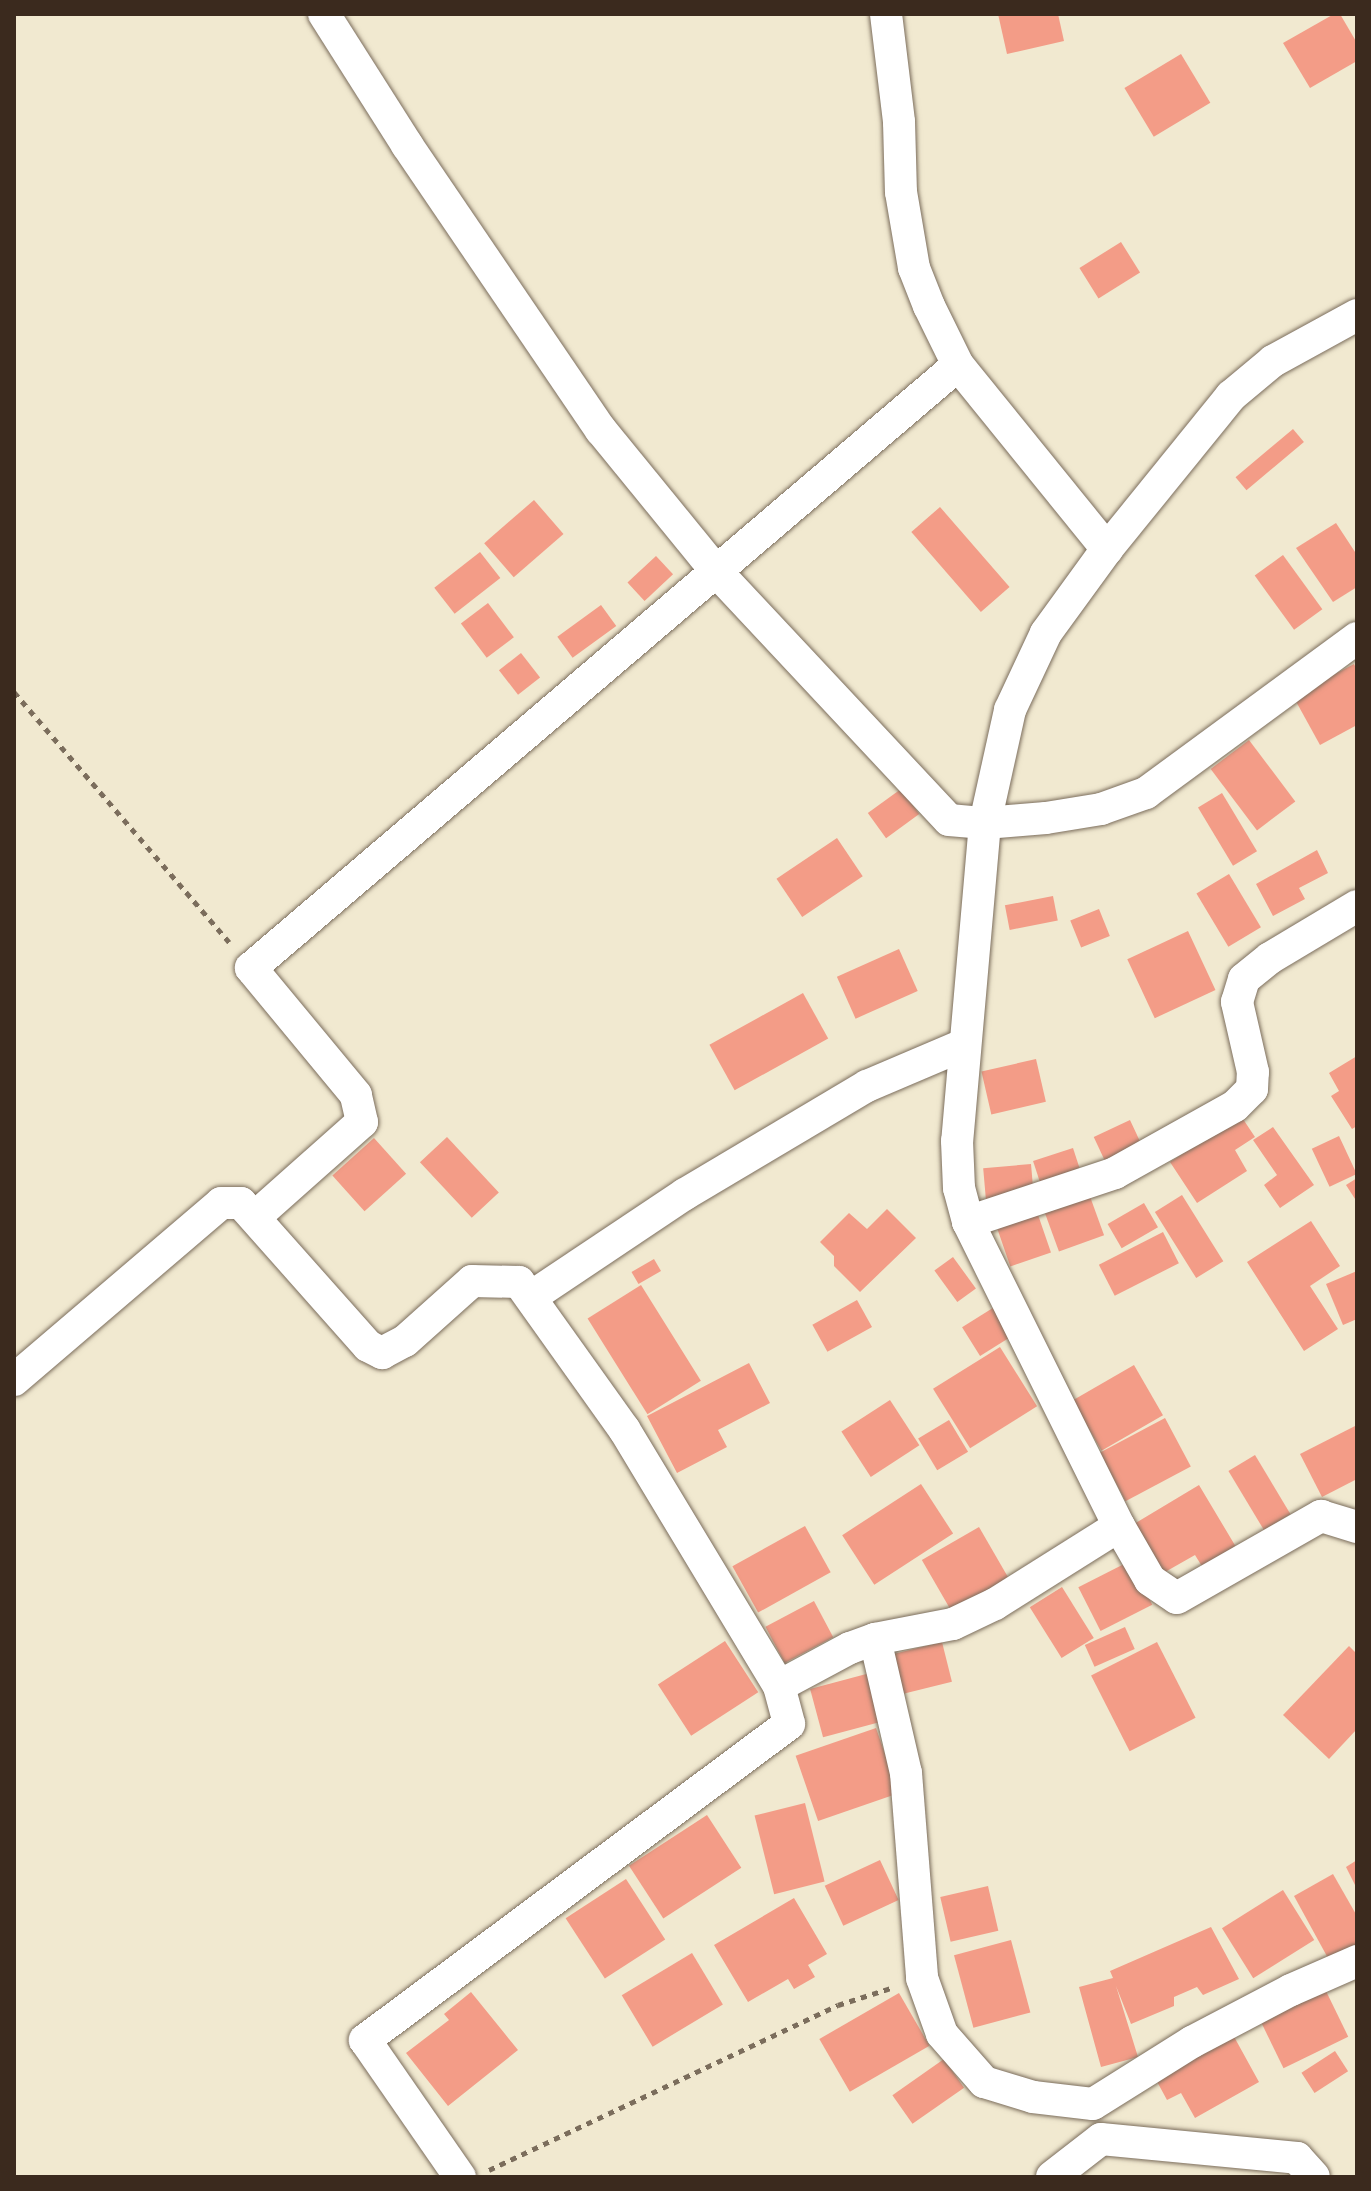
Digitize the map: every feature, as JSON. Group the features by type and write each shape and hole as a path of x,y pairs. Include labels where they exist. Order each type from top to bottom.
{"street":[{"path":"324,14 407,145 601,430 715,570 949,820 985,823 1101,809 1146,793 1357,638"},
{"path":"886,14 899,122 901,192 914,268 958,365 1107,549"},
{"path":"1357,315 1273,361 1231,396 1107,549 1046,633 1010,710 985,823 963,1045 957,1141 959,1188 968,1222 1119,1526 1150,1580 1177,1598 1321,1516 1357,1527"},
{"path":"255,1217 362,1122 356,1095 251,968 958,365"},
{"path":"968,1222 1115,1173 1235,1106 1252,1089 1253,1072 1237,1002 1244,979 1270,958 1357,906"},
{"path":"531,1297 685,1194 867,1086 963,1045"},
{"path":"14,1380 221,1203 241,1203 368,1346 382,1353 405,1341 472,1281 519,1282 624,1429 779,1686 789,1724 365,2040 474,2174"},
{"path":"779,1686 820,1661 875,1639 953,1624 995,1604 1119,1526"},
{"path":"875,1639 906,1773 922,1978 942,2034 984,2082 1033,2097 1093,2104 1192,2042 1291,1990 1357,1961"},
{"path":"1052,2177 1101,2139 1297,2158 1314,2177"}],"path":[{"path":"14,692 251,968"},
{"path":"474,2174 838,2005 922,1978"}],"building":[{"path":"998,14 1058,14 1064,41 1007,54"},
{"path":"1334,14 1340,14 1357,43 1357,61 1310,88 1283,43"},
{"path":"1181,54 1210,103 1154,137 1124,88"},
{"path":"1121,242 1140,273 1099,298 1079,268"},
{"path":"1293,429 1304,442 1246,490 1236,477"},
{"path":"534,500 564,534 514,577 484,543"},
{"path":"940,507 1010,587 981,612 911,532"},
{"path":"1336,523 1357,555 1357,587 1333,602 1296,548"},
{"path":"480,552 500,578 455,614 434,588"},
{"path":"1283,555 1322,609 1294,630 1255,576"},
{"path":"656,556 673,574 645,601 627,583"},
{"path":"488,603 514,637 487,658 461,623"},
{"path":"601,605 616,626 573,658 557,637"},
{"path":"521,653 540,677 518,695 499,670"},
{"path":"1354,664 1357,670 1357,725 1320,745 1293,696"},
{"path":"1249,740 1295,801 1257,830 1211,769"},
{"path":"901,789 919,814 886,838 868,813"},
{"path":"1222,793 1257,851 1233,866 1198,807"},
{"path":"837,838 863,876 802,917 776,879"},
{"path":"1317,850 1328,873 1299,888 1305,899 1273,916 1256,884"},
{"path":"1229,874 1261,927 1228,947 1196,894"},
{"path":"1053,896 1058,921 1010,930 1005,905"},
{"path":"1099,909 1110,936 1081,948 1070,921"},
{"path":"1188,931 1215,990 1155,1018 1127,959"},
{"path":"899,949 918,991 856,1019 837,977"},
{"path":"803,993 828,1038 735,1090 709,1045"},
{"path":"1357,1056 1357,1126 1352,1129 1331,1096 1339,1091 1329,1073"},
{"path":"1036,1059 1046,1102 991,1114 981,1072"},
{"path":"1241,1116 1255,1137 1235,1150 1247,1171 1197,1203 1170,1162"},
{"path":"1130,1120 1142,1146 1106,1163 1094,1137"},
{"path":"1273,1127 1314,1185 1280,1208 1264,1185 1277,1175 1253,1140"},
{"path":"1339,1136 1357,1174 1330,1187 1312,1149"},
{"path":"447,1137 499,1193 472,1218 420,1162"},
{"path":"374,1138 406,1174 365,1211 332,1175"},
{"path":"1073,1148 1082,1176 1042,1189 1033,1161"},
{"path":"1031,1164 1034,1196 986,1200 983,1168"},
{"path":"1357,1178 1357,1202 1346,1185"},
{"path":"1088,1191 1104,1235 1059,1252 1043,1207"},
{"path":"1182,1195 1223,1261 1196,1278 1155,1212"},
{"path":"1144,1203 1158,1227 1122,1248 1108,1224"},
{"path":"887,1209 916,1238 860,1292 834,1266 834,1256 820,1242 849,1213 867,1229"},
{"path":"1036,1209 1051,1252 1010,1266 995,1223"},
{"path":"1311,1221 1340,1266 1310,1286 1338,1329 1304,1351 1247,1262"},
{"path":"1163,1232 1179,1263 1115,1296 1099,1265"},
{"path":"953,1257 976,1289 957,1302 934,1271"},
{"path":"654,1259 661,1271 638,1284 631,1272"},
{"path":"1357,1271 1357,1319 1343,1325 1326,1284"},
{"path":"641,1285 701,1381 647,1414 588,1318"},
{"path":"857,1300 872,1327 827,1352 812,1325"},
{"path":"996,1306 1014,1335 980,1356 962,1327"},
{"path":"1000,1347 1037,1406 970,1448 933,1389"},
{"path":"749,1363 770,1403 718,1430 727,1447 677,1473 647,1416"},
{"path":"1134,1365 1163,1415 1102,1451 1073,1400"},
{"path":"890,1400 919,1445 871,1477 841,1432"},
{"path":"1165,1418 1191,1467 1125,1501 1100,1453"},
{"path":"949,1420 968,1452 937,1470 918,1439"},
{"path":"1357,1425 1357,1479 1322,1497 1300,1454"},
{"path":"1255,1455 1291,1514 1264,1530 1228,1471"},
{"path":"921,1484 953,1533 874,1585 842,1535"},
{"path":"1199,1485 1236,1547 1203,1568 1195,1555 1158,1576 1129,1527"},
{"path":"805,1526 831,1572 758,1613 732,1566"},
{"path":"979,1527 1009,1580 952,1613 922,1560"},
{"path":"1130,1561 1152,1605 1101,1631 1078,1587"},
{"path":"1062,1587 1094,1638 1062,1658 1030,1607"},
{"path":"814,1601 833,1637 785,1663 765,1627"},
{"path":"1125,1627 1135,1649 1095,1667 1085,1645"},
{"path":"725,1641 758,1692 691,1736 658,1685"},
{"path":"942,1642 952,1682 902,1694 893,1654"},
{"path":"1157,1642 1196,1718 1130,1751 1091,1676"},
{"path":"1349,1646 1357,1654 1357,1729 1329,1759 1283,1715"},
{"path":"870,1673 883,1721 823,1737 810,1689"},
{"path":"876,1728 898,1793 818,1821 796,1756"},
{"path":"805,1803 825,1882 774,1894 755,1816"},
{"path":"707,1815 741,1868 663,1918 629,1866"},
{"path":"880,1860 899,1900 843,1926 825,1886"},
{"path":"1357,1860 1357,1889 1346,1867"},
{"path":"1333,1874 1357,1916 1357,1944 1329,1960 1294,1896"},
{"path":"626,1879 665,1939 605,1979 566,1918"},
{"path":"988,1886 998,1931 951,1942 940,1897"},
{"path":"1283,1890 1314,1940 1253,1978 1222,1928"},
{"path":"794,1898 827,1954 808,1965 815,1977 794,1989 788,1979 748,2002 714,1945"},
{"path":"1211,1927 1239,1979 1203,1995 1197,1987 1174,1997 1174,2006 1131,2024 1116,1986 1138,2057 1101,2067 1079,1987 1113,1978 1110,1971"},
{"path":"1011,1940 1030,2012 973,2028 954,1955"},
{"path":"692,1953 723,2004 653,2047 622,1995"},
{"path":"1325,1989 1348,2037 1284,2068 1260,2021"},
{"path":"471,1992 518,2050 448,2106 406,2053 449,2020 444,2014"},
{"path":"899,1993 930,2046 850,2092 819,2039"},
{"path":"1232,2033 1259,2082 1195,2118 1181,2093 1167,2100 1154,2076"},
{"path":"1335,2051 1348,2071 1315,2093 1301,2073"},
{"path":"944,2059 964,2088 912,2124 892,2095"}]}
